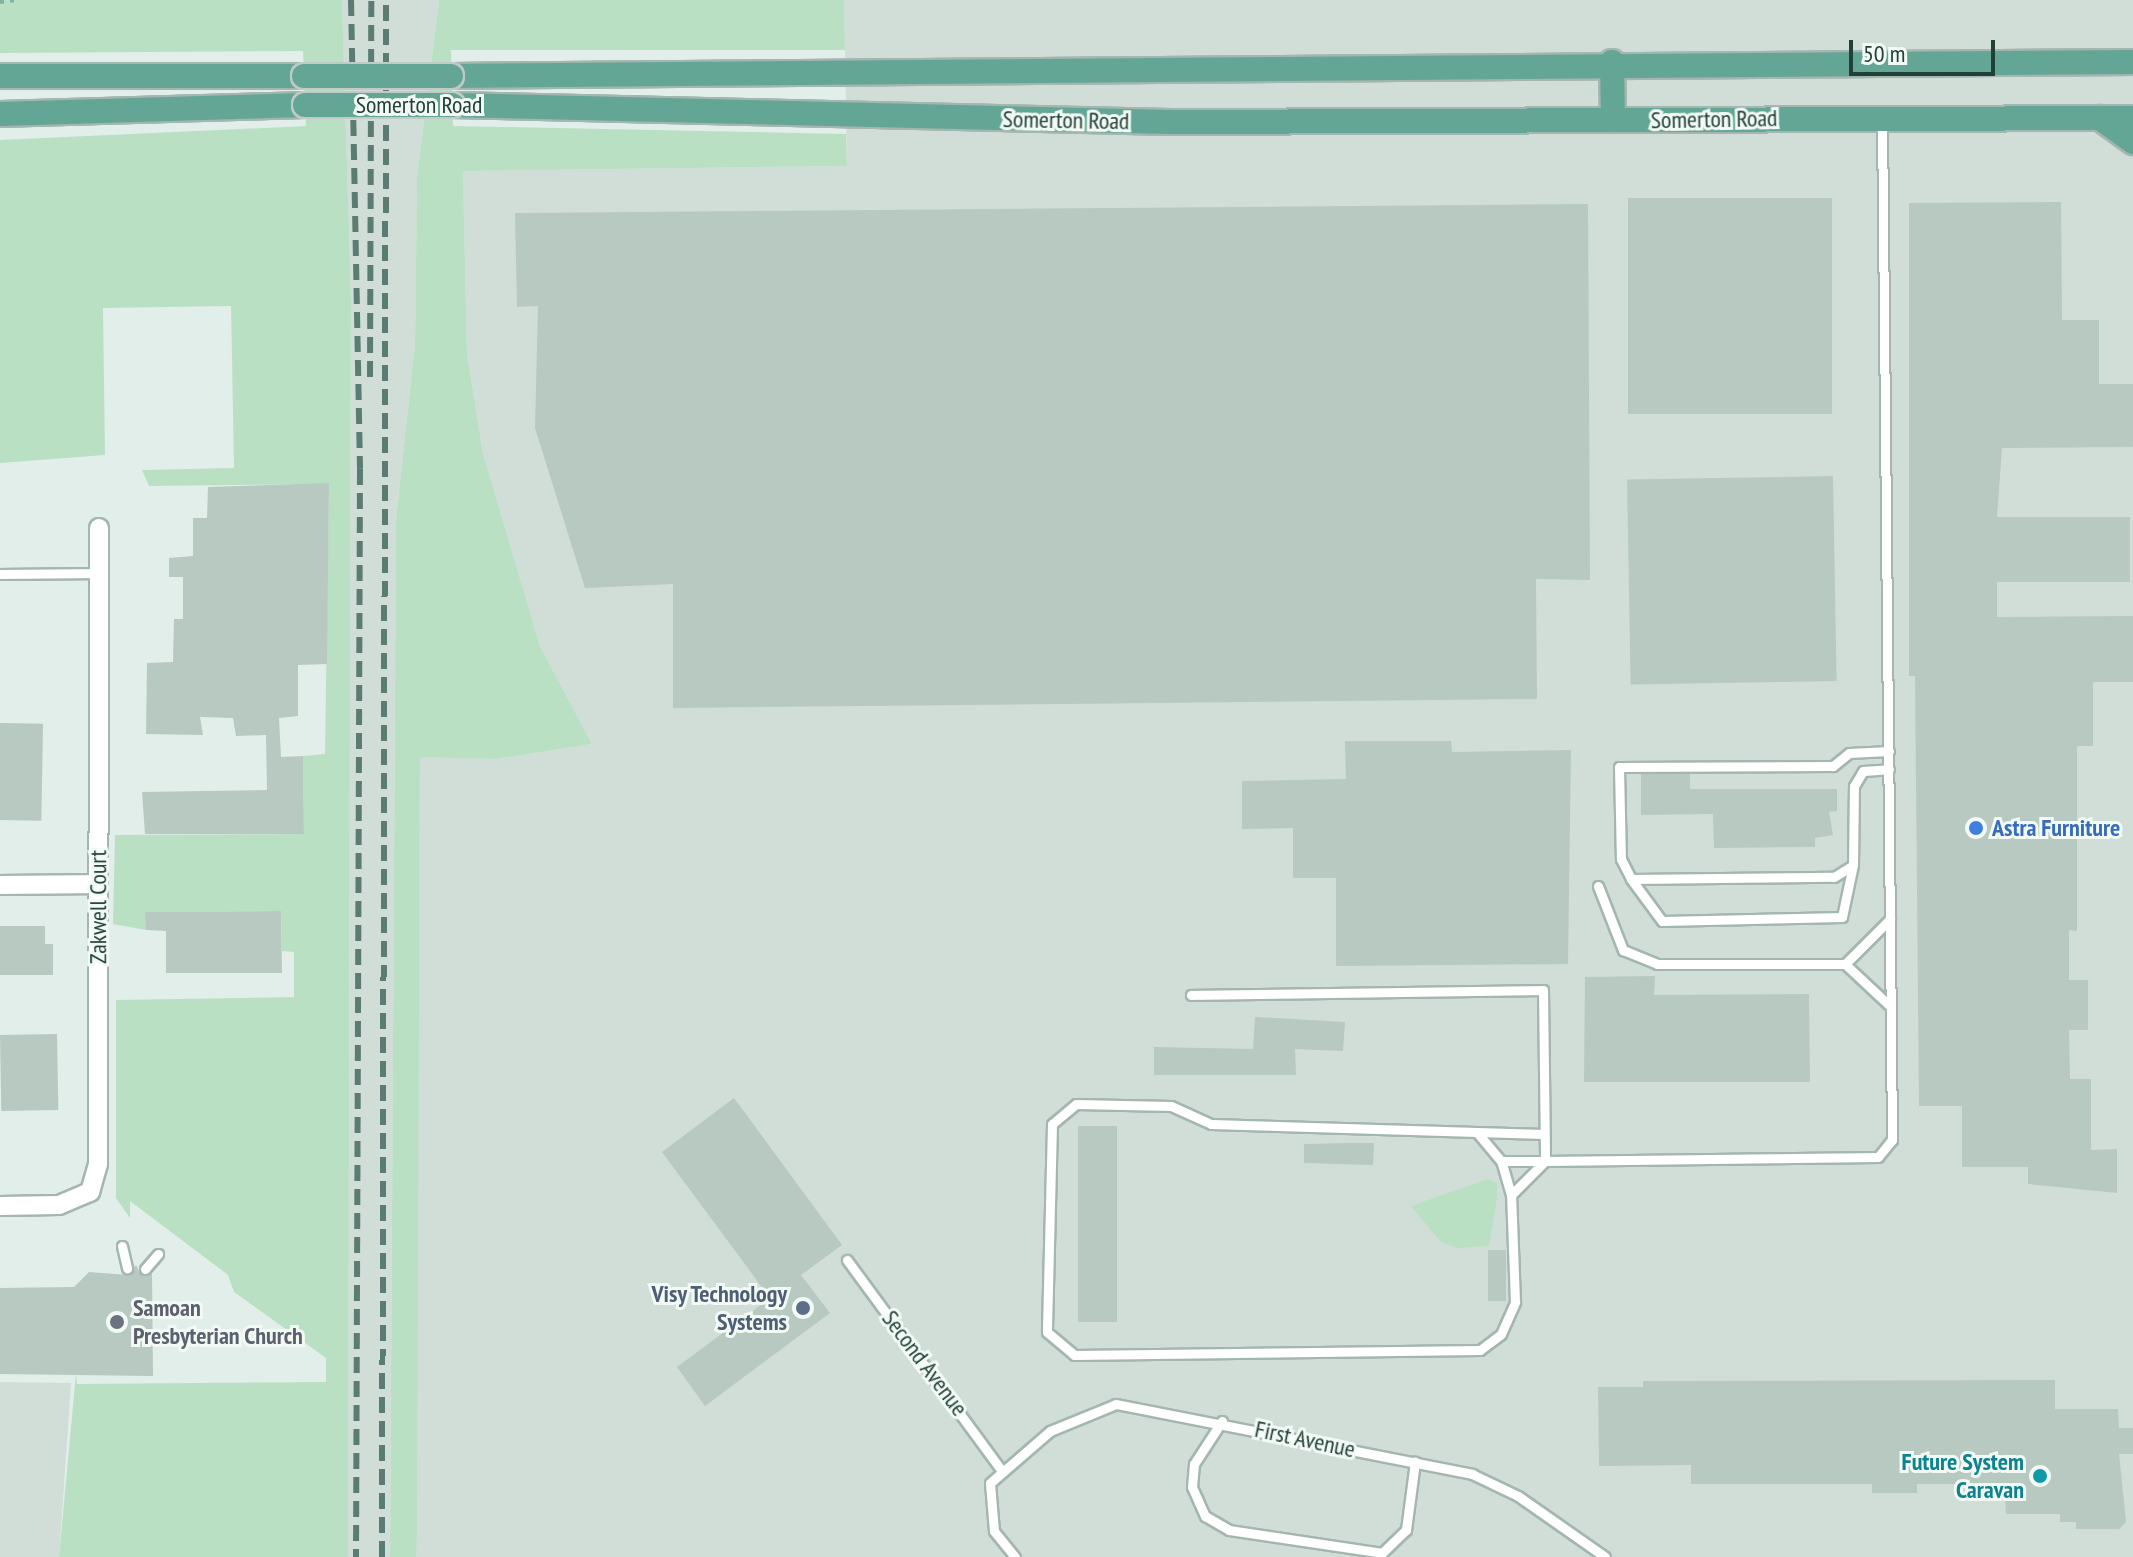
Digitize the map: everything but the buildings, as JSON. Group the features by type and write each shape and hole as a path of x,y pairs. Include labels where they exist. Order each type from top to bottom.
{"main road":[{"name":"Somerton Road","path":"0,76 451,76 1612,62 2133,62"},
{"path":"1612,62 1613,120"},
{"name":"Somerton Road","path":"0,114 305,105 452,105 1170,122 2133,118"},
{"path":"2100,118 2133,142"}],"street":[{"name":"Zakwell Court","path":"0,1206 59,1205 90,1192 98,1164 99,528"},
{"path":"0,885 98,884"}],"lane":[{"path":"1501,1161 1878,1157 1892,1140 1882,117"},
{"path":"0,574 99,573"},
{"path":"1889,751 1849,753 1833,766 1619,767 1621,859 1631,879 1662,921 1842,917 1853,865 1854,786 1863,771 1889,769"},
{"path":"1631,879 1834,877 1853,865"},
{"path":"1598,886 1623,950 1657,964 1845,964 1891,1007"},
{"path":"1845,964 1890,919"},
{"path":"1191,995 1543,990 1545,1161 1511,1195"},
{"path":"1477,1132 1501,1161 1511,1195 1515,1302 1501,1334 1480,1350 1074,1355 1047,1332 1052,1124 1076,1104 1171,1106 1211,1124 1544,1134"},
{"path":"122,1246 127,1268"},
{"path":"145,1269 158,1254"},
{"name":"Second Avenue","path":"847,1260 1000,1468"},
{"name":"First Avenue","path":"1000,1468 1050,1431 1097,1407 1140,1404 1415,1462 1495,1484 1605,1557"},
{"path":"1222,1421 1194,1464 1192,1487 1205,1516 1229,1530 1382,1553 1406,1530 1415,1462"},
{"path":"1000,1468 990,1483 988,1513 1015,1557"}],"path":[{"path":"0,2 16,0"}],"shaded area":[{"path":"342,0 439,0 417,176 415,343 396,520 390,1557 348,1557 351,296"},
{"path":"844,0 2133,0 2133,1557 416,1557 420,756 497,759 592,744 540,646 483,453 467,353 463,171 847,166"},
{"path":"0,1382 71,1383 59,1557 0,1557"}],"green space":[{"path":"0,0 342,0 351,296 348,1557 59,1557 76,1373 77,1384 326,1382 326,1358 234,1292 228,1275 130,1201 130,1218 116,1198 116,1000 294,997 294,952 282,951 281,911 146,912 146,930 113,924 115,835 304,834 303,756 325,754 329,484 149,486 142,470 234,468 231,306 103,308 105,455 0,463 0,140 306,126 303,51 0,53"},
{"path":"439,0 844,0 845,50 451,50 453,126 846,134 847,166 463,171 467,353 483,453 540,646 592,744 497,759 420,757 417,1532 416,1557 390,1557 396,520 415,343 417,176"},
{"path":"1488,1179 1497,1183 1489,1246 1456,1248 1440,1241 1411,1206"}],"railway":[{"path":"351,0 360,469 356,1557"},
{"path":"370,377 371,0"},
{"path":"382,1557 386,0"}],"place":[{"name":"Astra Furniture","path":"1976,828"},
{"name":"Visy Technology Systems","path":"803,1308"},
{"name":"Samoan Presbyterian Church","path":"117,1322"},
{"name":"Future System Caravan","path":"2040,1476"}]}
